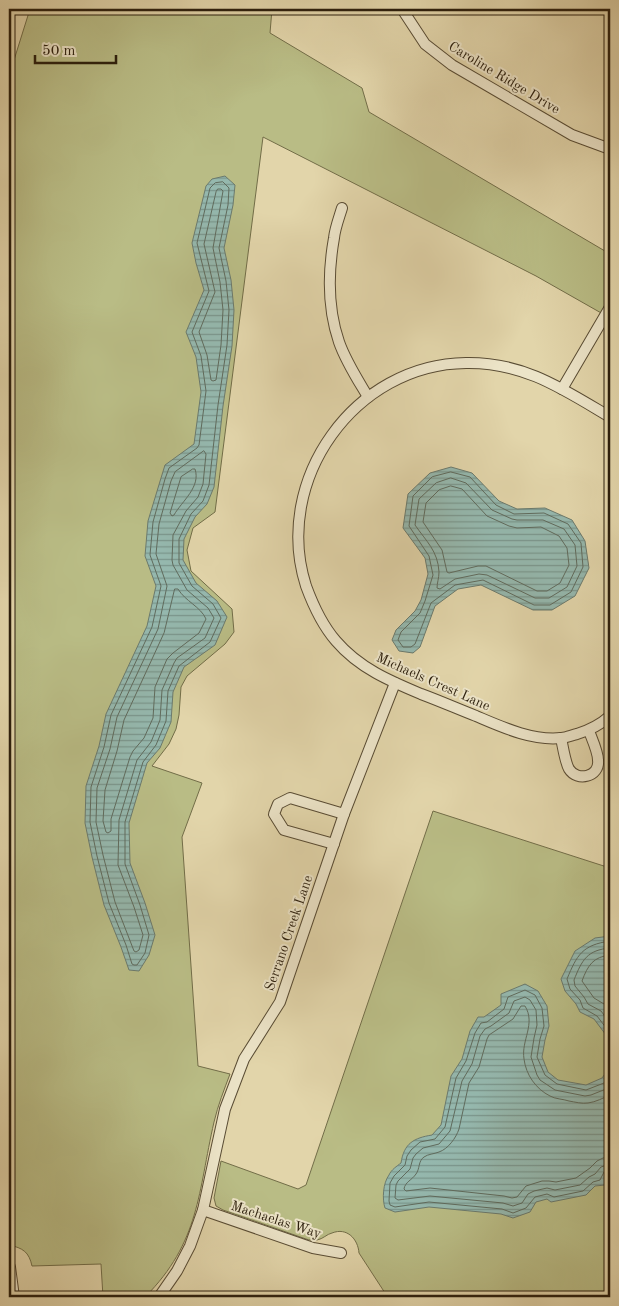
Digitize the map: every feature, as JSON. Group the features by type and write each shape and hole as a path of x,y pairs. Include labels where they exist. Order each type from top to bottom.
{"street":[{"name":"Caroline Ridge Drive","path":"402,9 425,44 452,65 572,135 610,149"},
{"path":"342,208 334,238 331,260 330,289 333,317 340,343 368,397"},
{"path":"562,389 610,307"},
{"name":"Michaels Crest Lane","path":"589,731 561,738 535,737 510,730 372,672 335,641 321,620 311,600 304,577 299,552 298,530 301,507 314,465 337,427 350,412 368,397 390,383 414,372 466,363 496,364 542,378 610,417"},
{"name":"Serrano Creek Lane","path":"159,1297 177,1271 190,1246 203,1210 225,1109 244,1059 280,1002 344,814 395,683"},
{"path":"561,738 568,768 574,774 582,777 591,775 597,768 598,761 589,731 610,716"},
{"path":"334,844 284,830 274,814 278,804 290,798 344,814"},
{"name":"Machaelas Way","path":"203,1210 313,1248 341,1253"},
{"path":"10,1267 14,1297"}],"green space":[{"path":"30,9 272,9 270,33 362,88 369,112 610,254 610,318 536,276 263,137 215,512 193,528 187,550 191,571 232,609 234,632 225,644 187,676 181,687 176,729 169,744 152,766 202,783 182,837 198,1066 230,1074 216,1116 200,1194 187,1236 163,1277 145,1297 103,1297 101,1264 32,1266 25,1251 9,1245 9,76"},
{"path":"433,811 610,868 610,1297 384,1297 385,1293 359,1253 354,1239 347,1233 337,1232 319,1239 310,1240 216,1206 214,1198 221,1161 298,1189 306,1185"}],"water":[{"path":"225,176 235,185 224,248 231,280 234,310 232,346 214,487 207,504 195,517 184,539 183,560 196,583 217,601 227,617 215,645 184,667 173,692 171,722 160,748 147,763 129,823 130,863 155,935 149,955 139,971 129,970 104,905 92,857 85,823 86,786 99,746 106,714 147,626 156,586 145,556 148,521 165,465 194,444 201,392 196,357 186,332 204,290 192,243 206,186 212,179"},
{"path":"451,467 472,473 499,501 517,509 545,508 572,520 585,541 589,568 575,596 552,610 533,610 481,585 458,589 435,606 420,647 413,653 399,651 392,640 396,630 415,611 421,600 428,574 425,558 403,528 408,494 430,473"},
{"path":"610,936 610,1056 609,1039 594,1019 580,1012 565,991 561,979 575,951 595,938"},
{"path":"525,984 538,991 547,1006 549,1026 542,1057 548,1072 558,1080 586,1085 602,1078 610,1067 610,1175 607,1176 605,1185 595,1186 586,1195 551,1202 547,1199 536,1202 530,1212 513,1218 501,1214 429,1207 395,1212 385,1208 383,1196 385,1182 391,1171 401,1163 407,1146 415,1140 432,1135 441,1125 451,1076 462,1059 470,1031 478,1017 484,1017 501,1005 501,994"}]}
